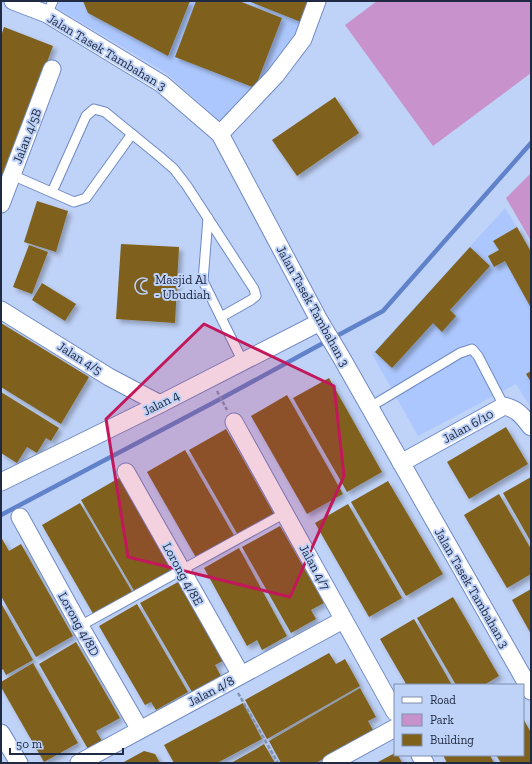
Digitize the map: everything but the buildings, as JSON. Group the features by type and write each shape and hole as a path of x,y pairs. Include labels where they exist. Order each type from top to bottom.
{"street":[{"name":"Jalan Tasek Tambahan 3","path":"13,1 50,8 162,84 220,134 324,328 531,691"},
{"path":"220,134 275,76 303,39 317,1"},
{"name":"Jalan 4/5B","path":"1,204 52,69"},
{"name":"Jalan 4/5","path":"1,310 109,376 160,404"},
{"name":"Jalan 4","path":"4,476 160,404 243,362 324,328"},
{"name":"Jalan 6/10","path":"401,463 504,406 513,408 524,418 531,428"},
{"name":"Jalan 4/7","path":"234,422 394,710"},
{"name":"Lorong 4/8E","path":"126,472 181,570 236,678"},
{"name":"Lorong 4/8D","path":"20,517 80,626 140,730"},
{"name":"Jalan 4/8","path":"79,763 98,758 140,730 343,620"},
{"path":"331,763 394,729"},
{"path":"1,733 19,763"}],"lane":[{"path":"52,192 86,116 94,109 105,112 174,169 254,289 256,296 221,317"},
{"path":"12,175 74,202 86,198 132,134"},
{"path":"208,218 203,281 243,362"},
{"path":"370,407 460,353 472,349 478,356 504,406"},
{"path":"80,626 285,513"}],"path":[{"path":"210,379 234,422"},
{"path":"236,678 278,763"}],"highlighted area":[{"path":"204,324 334,386 344,476 290,597 128,557 106,419"}],"shaded area":[{"path":"59,1 312,1 298,37 270,75 222,123 165,72 57,8"},
{"path":"505,208 531,250 531,408 516,384 418,436 372,354"}],"green space":[{"path":"377,1 531,1 531,73 433,146 345,25"},
{"path":"531,173 531,241 506,198"}],"waterway":[{"path":"333,338 383,311 531,143"},
{"path":"1,515 327,341"}],"place":[{"name":"Masjid Al - Ubudiah","path":"143,286"}]}
